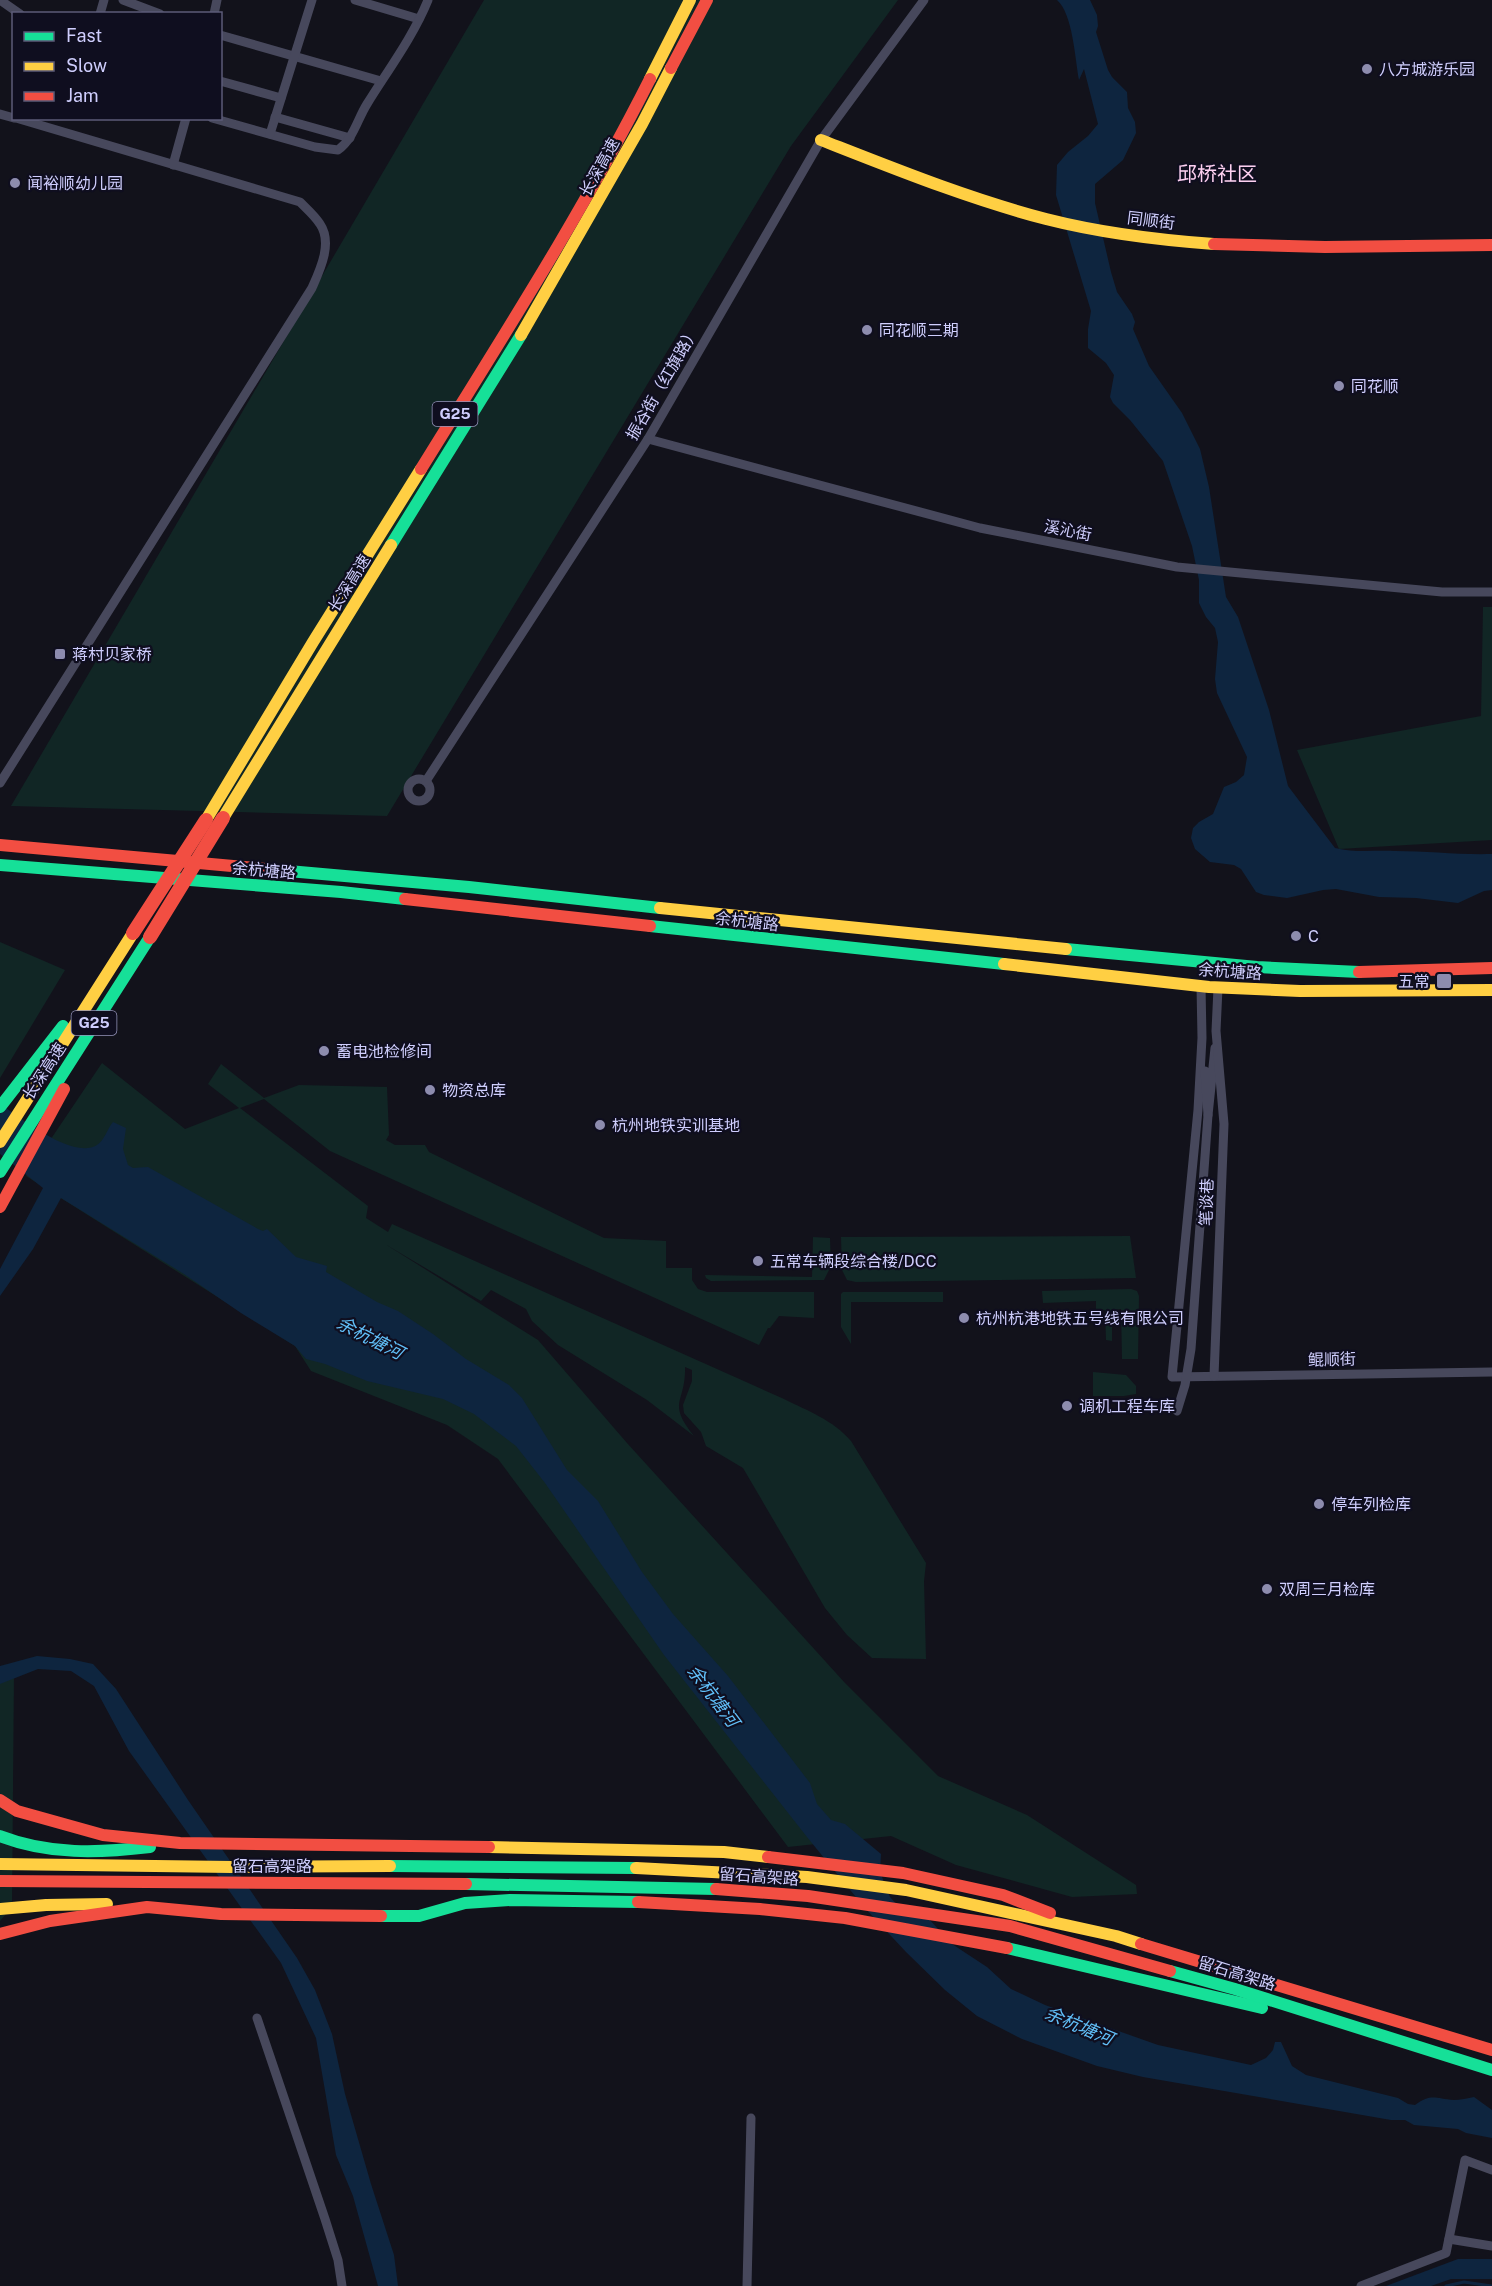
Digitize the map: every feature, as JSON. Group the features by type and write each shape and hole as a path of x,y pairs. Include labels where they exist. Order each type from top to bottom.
{"main road":[{"name":"长深高速","path":"0,1142 206,820 319,632 531,292 631,117 690,0"},
{"name":"长深高速","path":"0,1172 150,938 543,299 642,124 708,0"},
{"name":"同顺街","path":"821,140 935,185 1049,220 1109,231 1167,239 1268,247 1492,245"},
{"name":"余杭塘路","path":"0,845 469,886 762,920 1246,966 1352,972 1492,969"},
{"name":"余杭塘路","path":"0,865 341,892 1218,988 1300,991 1492,990"},
{"path":"2,1105 122,952"},
{"path":"0,1207 133,963"},
{"path":"0,1800 17,1811 103,1835 180,1843 724,1852 903,1873 1003,1895 1116,1936"},
{"path":"0,1836 12,1842 68,1851 114,1851 180,1843"},
{"name":"留石高架路","path":"0,1864 232,1867 610,1867 807,1877 916,1892 1116,1936 1492,2050"},
{"name":"留石高架路","path":"0,1881 610,1886 725,1889 808,1896 1010,1926 1235,1989 1346,2026 1492,2070"},
{"path":"6,1908 111,1904 221,1914 419,1917 465,1903 510,1900 639,1902 760,1909 845,1918 1031,1953 1346,2026"},
{"path":"0,1934 18,1928 147,1907"}],"street":[{"path":"0,0 17,12"},
{"path":"123,0 155,12"},
{"path":"270,134 312,0"},
{"path":"355,0 419,19"},
{"path":"219,120 338,150 350,138 428,0"},
{"name":"振谷街（红旗路）","path":"426,781 648,439 821,140 924,0"},
{"path":"222,36 381,81"},
{"path":"222,82 281,98"},
{"path":"275,117 350,138"},
{"path":"0,783 312,288 321,268 325,247 321,225 300,202 22,120"},
{"path":"173,165 185,120"},
{"name":"溪沁街","path":"648,439 980,528 1193,569 1442,592 1492,592"},
{"name":"笔谈巷","path":"1201,986 1202,1038 1208,1115"},
{"name":"笔谈巷","path":"1177,1411 1185,1385 1191,1349 1218,988"},
{"name":"笔谈巷","path":"1214,1376 1224,1124 1216,1030"},
{"name":"笔谈巷","path":"1172,1377 1198,1110 1202,1038"},
{"name":"鲲顺街","path":"1172,1377 1492,1372"},
{"path":"257,2019 338,2260 342,2286"},
{"path":"747,2286 751,2118"},
{"path":"1360,2286 1446,2253 1465,2160 1492,2170"},
{"path":"1449,2239 1492,2246"}],"green space":[{"path":"484,0 898,0 791,146 387,816 11,806"},
{"path":"1483,607 1492,607 1492,840 1339,849 1297,750 1481,716"},
{"path":"0,942 65,970 0,1078"},
{"path":"102,1063 185,1129 239,1108 208,1084 221,1064 264,1098 299,1085 387,1087 389,1135 386,1140 395,1145 425,1145 429,1152 604,1238 666,1241 666,1268 692,1268 692,1280 698,1289 707,1292 814,1292 814,1318 779,1316 768,1328 759,1345 330,1151 264,1099 240,1108 368,1206 366,1218 388,1232 392,1224 784,1399 820,1417 844,1434 851,1441 926,1563 924,1581 926,1659 872,1658 847,1635 825,1608 743,1468 706,1446 701,1432 684,1413 683,1405 692,1381 692,1370 685,1367 679,1409 694,1436 647,1400 558,1345 532,1321 526,1309 491,1290 481,1301 385,1244 538,1340 627,1443 845,1683 938,1776 1027,1815 1136,1885 1137,1894 1072,1897 956,1865 891,1836 788,1847 498,1459 447,1425 311,1371 295,1346 26,1176"},
{"path":"1130,1236 1136,1278 856,1282 847,1280 842,1270 841,1237"},
{"path":"813,1237 830,1238 831,1266 824,1280 711,1281 706,1278 705,1275 812,1277"},
{"path":"1131,1289 1137,1291 1139,1296 1138,1359 1122,1359 1121,1309 1112,1310 1112,1341 1106,1340 1105,1310 1096,1309 1096,1301 1043,1303 1042,1291"},
{"path":"843,1292 943,1292 943,1302 851,1302 851,1344 841,1327 841,1294"},
{"path":"1093,1372 1126,1375 1136,1386 1136,1394 1093,1396"},
{"path":"0,1666 14,1671 12,1907 0,1921"}],"water":[{"path":"1057,0 1090,0 1097,15 1096,32 1108,70 1127,92 1128,108 1135,122 1136,133 1123,160 1095,184 1095,203 1111,272 1117,292 1132,314 1135,322 1133,329 1149,366 1182,413 1200,449 1209,487 1226,597 1238,617 1269,710 1288,786 1335,848 1357,851 1492,854 1492,890 1484,891 1458,903 1416,898 1379,897 1336,889 1287,898 1264,895 1256,892 1241,869 1234,865 1210,862 1195,849 1191,838 1193,828 1213,814 1224,787 1236,782 1244,775 1247,757 1217,693 1215,679 1218,642 1215,628 1199,603 1199,580 1192,546 1163,461 1113,403 1110,397 1114,375 1106,363 1088,348 1091,311 1056,195 1057,165 1098,124 1084,69 1079,80 1073,37 1067,15"},
{"name":"余杭塘河","path":"0,1104 33,1127 74,1147 86,1148 97,1145 113,1122 126,1128 123,1149 128,1165 133,1168 148,1167 258,1229 263,1231 267,1229 296,1257 327,1266 326,1272 377,1302 398,1311 466,1359 509,1385 522,1398 567,1470 598,1501 642,1572 673,1614 728,1676 810,1783 817,1804 831,1820 845,1824 881,1854 880,1872 890,1897 905,1914 928,1918 952,1944 987,1967 1011,1989 1045,2005 1158,2045 1251,2065 1266,2058 1273,2050 1275,2042 1281,2042 1292,2066 1306,2075 1398,2098 1408,2104 1415,2105 1430,2098 1454,2100 1474,2097 1492,2110 1492,2138 1466,2133 1458,2129 1414,2125 1405,2120 1391,2120 1143,2077 1097,2066 1022,2039 977,2016 945,1990 864,1907 664,1655 545,1483 516,1446 474,1414 443,1399 367,1381 306,1359 295,1346 61,1198 33,1249 0,1296 0,1269 43,1188 0,1154"},
{"path":"37,1656 93,1664 116,1689 188,1800 297,1958 315,1990 332,2034 345,2094 394,2255 398,2286 378,2286 353,2196 336,2155 316,2038 281,1963 129,1751 94,1686 71,1671 38,1669 0,1684 0,1666"},
{"path":"1458,2259 1492,2259 1492,2279 1451,2279 1431,2286 1386,2286"}],"waterway":[{"path":"1446,2286 1464,2282 1492,2286"}],"traffic: fast":[{"path":"391,545 521,335"},
{"path":"0,865 405,899"},
{"path":"277,870 469,887 660,908"},
{"path":"650,926 1004,964"},
{"path":"0,1172 150,937"},
{"path":"1066,949 1257,967 1359,972"},
{"path":"0,1107 63,1026"},
{"path":"0,1836 37,1847 74,1851 150,1847"},
{"path":"390,1866 636,1868"},
{"path":"466,1884 716,1889"},
{"path":"381,1916 419,1916 465,1903 510,1900 638,1902"},
{"path":"1007,1948 1262,2008"},
{"path":"1170,1971 1235,1989 1492,2070"}],"traffic: slow":[{"path":"650,79 690,0"},
{"path":"521,335 642,124 671,68"},
{"path":"821,140 960,193 1046,219 1130,235 1214,244"},
{"path":"206,820 421,469"},
{"path":"223,818 391,545"},
{"path":"660,908 1066,949"},
{"path":"0,1142 133,933"},
{"path":"1004,964 1209,987 1300,991 1492,990"},
{"path":"489,1847 724,1852 768,1857"},
{"path":"0,1864 232,1867 390,1866"},
{"path":"636,1868 807,1877 906,1890 1116,1936 1141,1944"},
{"path":"0,1909 46,1905 107,1904"}],"traffic: jam":[{"path":"671,68 707,0"},
{"path":"421,469 597,179 650,79"},
{"path":"1214,244 1325,247 1492,245"},
{"path":"150,937 223,818"},
{"path":"133,933 206,820"},
{"path":"0,845 277,870"},
{"path":"405,899 650,926"},
{"path":"1359,972 1492,968"},
{"path":"0,1207 64,1089"},
{"path":"0,1800 17,1811 103,1835 180,1843 489,1847"},
{"path":"768,1857 903,1873 1003,1895 1050,1913"},
{"path":"0,1881 466,1884"},
{"path":"716,1889 808,1896 1010,1926 1170,1971"},
{"path":"638,1902 760,1909 845,1918 1007,1948"},
{"path":"0,1934 50,1921 147,1907 221,1914 381,1916"},
{"path":"1141,1944 1492,2050"}],"place":[{"name":"八方城游乐园","path":"1367,69"},
{"name":"闻裕顺幼儿园","path":"15,183"},
{"name":"同花顺三期","path":"867,330"},
{"name":"同花顺","path":"1339,386"},
{"name":"蒋村贝家桥","path":"60,654"},
{"name":"C","path":"1296,936"},
{"name":"五常","path":"1444,981"},
{"name":"蓄电池检修间","path":"324,1051"},
{"name":"物资总库","path":"430,1090"},
{"name":"杭州地铁实训基地","path":"600,1125"},
{"name":"五常车辆段综合楼/DCC","path":"758,1261"},
{"name":"杭州杭港地铁五号线有限公司","path":"964,1318"},
{"name":"调机工程车库","path":"1067,1406"},
{"name":"停车列检库","path":"1319,1504"},
{"name":"双周三月检库","path":"1267,1589"}],"district":[{"name":"邱桥社区","path":"1217,174"}]}
